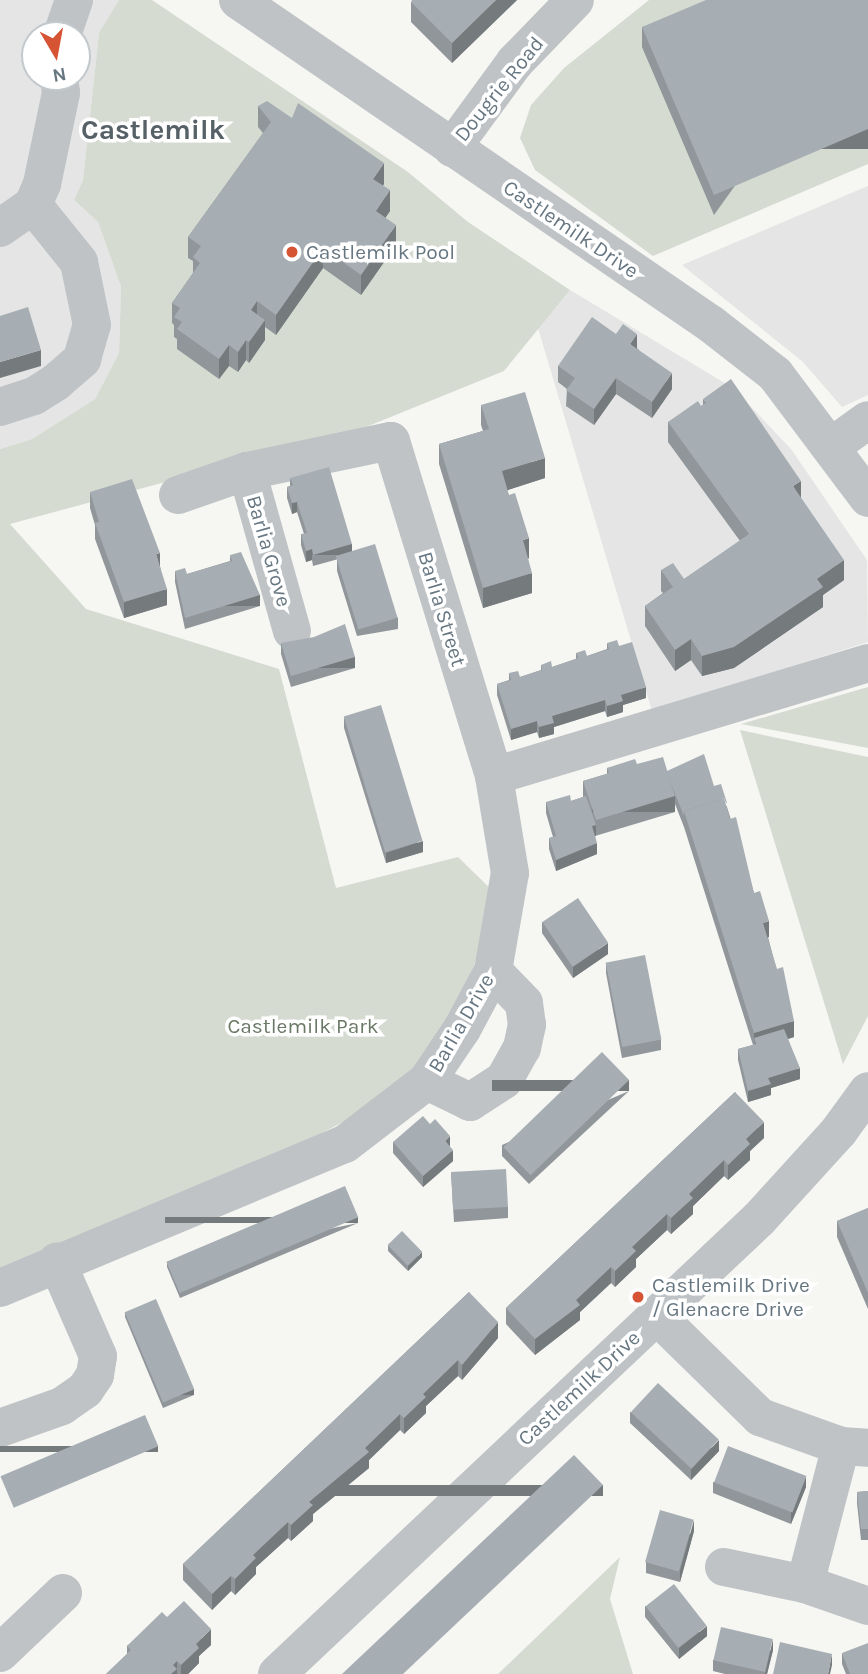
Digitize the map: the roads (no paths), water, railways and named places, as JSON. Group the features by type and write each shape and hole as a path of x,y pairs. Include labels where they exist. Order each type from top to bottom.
{"street":[{"path":"67,21 74,0"},
{"name":"Castlemilk Drive","path":"238,0 711,324 775,374 832,446 868,498"},
{"name":"Dougrie Road","path":"452,148 515,62 575,0"},
{"path":"0,228 33,205 50,149 57,91"},
{"path":"0,407 34,396 56,382 82,359 92,325 79,262 33,205"},
{"path":"832,446 868,421"},
{"name":"Barlia Grove","path":"178,495 247,471 391,441"},
{"name":"Barlia Street","path":"391,441 494,776"},
{"name":"Barlia Grove","path":"247,471 292,631"},
{"path":"494,776 868,663"},
{"name":"Barlia Drive","path":"0,1288 345,1144 427,1081 462,1029 493,971 510,873 494,776"},
{"path":"427,1081 470,1102 504,1080 522,1048 527,1025 524,1003 493,971"},
{"name":"Castlemilk Drive","path":"277,1674 771,1207 868,1091"},
{"path":"0,1428 62,1406 85,1390 95,1375 99,1356 57,1262"},
{"path":"656,1315 761,1417 855,1447 804,1584"},
{"path":"724,1567 804,1584 868,1606"},
{"path":"2,1647 63,1592"}],"place":[{"name":"Castlemilk Pool","path":"292,252"},
{"name":"Castlemilk Drive / Glenacre Drive","path":"638,1297"}],"district":[{"name":"Castlemilk","path":"153,130"}],"park label":[{"name":"Castlemilk Park","path":"303,1026"}]}
